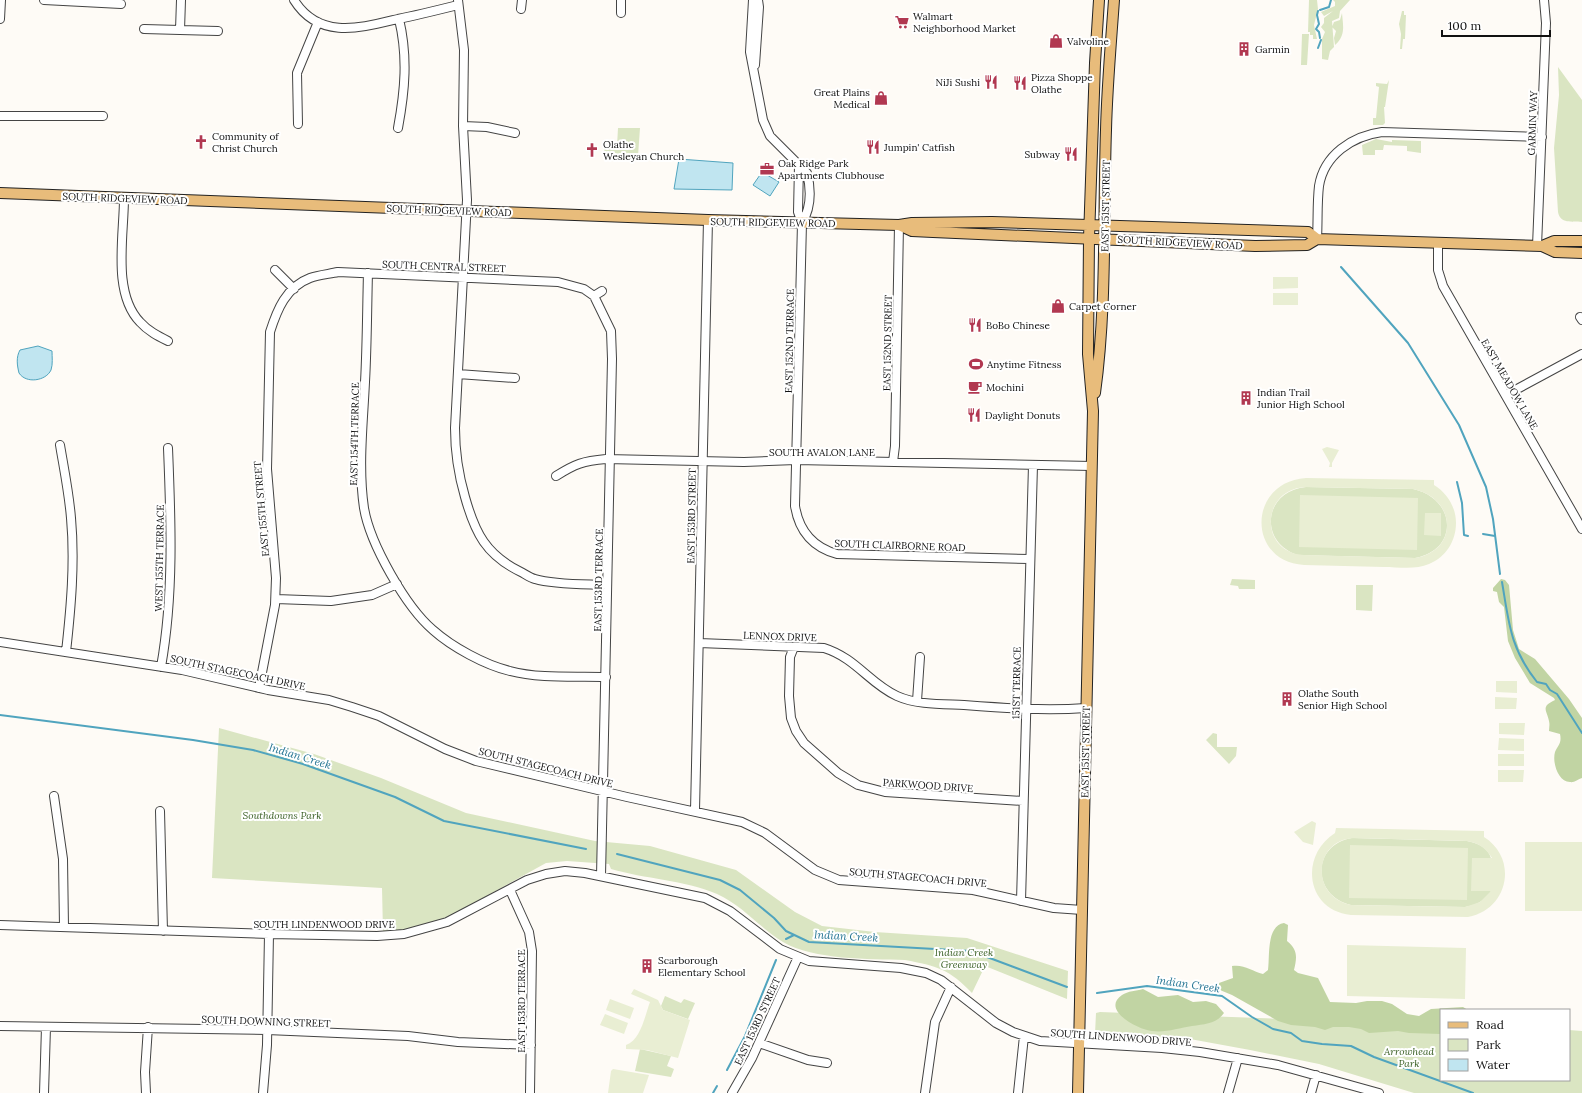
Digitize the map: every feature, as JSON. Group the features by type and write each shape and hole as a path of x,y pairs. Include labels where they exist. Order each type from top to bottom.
{"main road":[{"path":"1101,0 1107,14 1103,86 1104,95 1108,103"},
{"name":"EAST 151ST STREET","path":"1078,1093 1093,411 1088,354 1089,226 1095,63 1101,0"},
{"name":"EAST 151ST STREET","path":"1093,411 1101,354 1108,103 1114,0"},
{"name":"SOUTH RIDGEVIEW ROAD","path":"0,193 802,223 898,225 912,223 992,222 1308,232 1317,238 1540,246 1555,252 1582,253"},
{"name":"SOUTH RIDGEVIEW ROAD","path":"898,225 912,231 1254,246 1307,246 1317,238"},
{"name":"SOUTH RIDGEVIEW ROAD","path":"1540,246 1554,241 1582,241"}],"street":[{"path":"0,19 1,0"},
{"path":"44,0 121,4"},
{"path":"180,30 181,0"},
{"path":"294,0 303,10 318,22 335,28 346,29 399,19 458,3 464,50 463,126 467,210 455,453 459,476 470,516 478,534 488,549 502,561 534,579 572,584 607,585"},
{"path":"521,9 522,0"},
{"path":"621,0 621,13"},
{"path":"753,0 750,52 754,74"},
{"path":"754,74 757,52 758,0"},
{"name":"GARMIN WAY","path":"1540,246 1546,23 1544,0"},
{"path":"398,128 404,92 406,67 405,48 399,19"},
{"path":"298,124 297,73 318,22"},
{"path":"144,29 218,31"},
{"name":"EAST 152ND TERRACE","path":"754,74 758,102 765,128 770,136 807,173 809,180 808,212 802,223 796,460"},
{"path":"0,116 103,116"},
{"path":"463,126 487,126 515,133"},
{"path":"1317,238 1319,186 1325,168 1337,152 1362,136 1382,132 1542,137"},
{"path":"124,198 122,282 125,296 131,310 141,324 168,341"},
{"name":"EAST 153RD STREET","path":"695,811 708,220"},
{"name":"EAST 152ND STREET","path":"893,462 895,446 898,225"},
{"name":"EAST MEADOW LANE","path":"1438,243 1438,270 1443,286 1582,529"},
{"path":"275,270 294,289"},
{"name":"SOUTH CENTRAL STREET","path":"294,289 309,278 338,272 558,282 584,290 594,296"},
{"name":"EAST 154TH TERRACE","path":"368,273 361,473 364,509 371,537 397,584 432,630 455,647 486,662 510,671 534,675 606,677"},
{"name":"EAST 155TH STREET","path":"260,688 276,599 275,554 266,469 270,332 276,313 286,296 294,289"},
{"path":"594,296 602,291"},
{"name":"EAST 153RD TERRACE","path":"594,296 611,331 611,459 601,876"},
{"path":"1506,396 1582,354"},
{"path":"458,374 515,378"},
{"path":"60,445 71,517 72,539 72,586 66,652"},
{"name":"WEST 155TH TERRACE","path":"161,667 167,633 170,596 168,448"},
{"name":"SOUTH AVALON LANE","path":"556,476 585,461 611,459 703,461 796,460 1092,466"},
{"name":"SOUTH CLAIRBORNE ROAD","path":"796,460 795,506 799,524 812,542 829,552 844,555 1029,559"},
{"name":"151ST TERRACE","path":"1021,901 1029,559 1033,465"},
{"path":"276,599 331,601 372,595 397,584"},
{"name":"SOUTH STAGECOACH DRIVE","path":"0,642 161,667 260,688 329,700 352,706 379,716 445,749 476,761 732,819 755,827 808,866 822,874 839,880 973,890 1066,910 1082,910"},
{"name":"LENNOX DRIVE","path":"699,643 824,648 836,652 853,663 890,692 905,699 1025,708 1086,708"},
{"name":"PARKWOOD DRIVE","path":"794,646 790,657 789,696 791,718 796,731 804,743 838,773 858,784 885,792 1023,801"},
{"path":"917,701 920,657"},
{"path":"54,796 63,859 64,927"},
{"path":"160,811 163,931"},
{"name":"SOUTH LINDENWOOD DRIVE","path":"0,925 269,934 377,936 404,934 447,922 527,880 546,874 565,871 601,876 697,896 709,900 730,911 780,949 798,957 818,963 912,969 941,980 996,1023 1024,1036 1040,1041 1162,1048 1238,1058 1316,1075 1379,1093"},
{"name":"EAST 153RD TERRACE","path":"510,890 529,932 532,951 530,1093"},
{"path":"263,1093 267,1030 269,934"},
{"name":"EAST 153RD STREET","path":"732,1093 759,1043 798,957"},
{"path":"924,1093 935,1022 951,987"},
{"name":"SOUTH DOWNING STREET","path":"0,1026 148,1027 267,1030 408,1036 458,1042 531,1045"},
{"path":"44,1093 46,1027"},
{"path":"146,1093 145,1072 148,1027"},
{"path":"1018,1093 1024,1036"},
{"path":"759,1043 808,1060 827,1064"},
{"path":"1228,1093 1238,1058"},
{"path":"1311,1093 1316,1075"}],"green space":[{"path":"1309,0 1317,0 1318,9 1314,25 1317,39 1313,39 1313,35 1310,35 1310,32 1308,32"},
{"path":"1333,0 1350,0 1340,11 1339,18 1332,21 1334,47 1330,51 1328,60 1322,59 1322,39 1325,32 1321,27 1324,23 1324,18 1333,11 1324,16 1321,12 1335,6 1335,2"},
{"path":"1402,11 1404,11 1404,15 1406,15 1405,39 1403,39 1402,49 1400,49 1401,34 1399,24"},
{"path":"1342,13 1342,34 1341,38 1335,45 1334,38 1336,31 1332,27 1334,22 1340,20"},
{"path":"1302,34 1309,34 1307,65 1301,65"},
{"path":"1558,67 1582,100 1582,222 1571,222 1564,220 1559,216 1558,212 1554,148 1559,95"},
{"path":"1389,80 1384,107 1385,123 1383,125 1373,125 1373,118 1376,118 1379,87 1376,86 1376,83 1387,84"},
{"path":"618,128 640,128 638,156 604,154 605,146 617,146"},
{"path":"1376,139 1392,142 1392,140 1421,141 1421,153 1407,151 1407,146 1384,145 1383,150 1375,150 1375,155 1363,155 1362,145"},
{"path":"1273,277 1298,277 1298,288 1273,289"},
{"path":"1273,293 1298,293 1298,305 1273,305"},
{"path":"1327,447 1339,450 1332,463 1332,467 1329,467 1330,463 1322,449"},
{"path":"1306,478 1434,480 1434,485 1447,496 1450,501 1456,517 1456,530 1452,542 1445,553 1435,561 1424,566 1407,568 1304,565 1285,561 1272,551 1264,537 1262,522 1264,506 1273,493 1287,483","holes":["1306,487 1413,489 1428,494 1438,503 1445,513 1447,524 1445,535 1439,546 1429,553 1415,558 1304,555 1289,552 1279,544 1273,533 1271,521 1273,509 1280,498 1291,490"]},
{"path":"1306,487 1413,489 1428,495 1438,503 1445,513 1447,524 1445,535 1439,545 1429,553 1415,558 1297,555 1284,548 1276,539 1272,528 1271,517 1274,507 1281,497 1292,490"},
{"path":"1300,495 1418,498 1417,550 1299,547"},
{"path":"1425,513 1441,513 1441,536 1424,535"},
{"path":"1232,579 1255,580 1255,589 1239,589 1238,586 1230,585"},
{"path":"1501,579 1505,580 1509,585 1513,630 1519,649 1535,659 1569,699 1582,718 1582,778 1572,782 1562,779 1555,766 1554,756 1560,742 1560,734 1549,731 1546,707 1550,702 1555,700 1530,683 1515,658 1508,641 1504,607 1499,602 1497,592 1493,591 1493,588"},
{"path":"1356,585 1373,585 1372,611 1356,610"},
{"path":"1496,681 1517,681 1517,693 1496,692"},
{"path":"1495,697 1517,698 1516,709 1495,709"},
{"path":"1499,723 1525,723 1524,735 1499,734"},
{"name":"Southdowns Park","path":"219,728 314,754 381,778 466,813 595,841 650,846 736,870 795,912 822,926 875,932 967,938 1068,971 1067,999 985,966 972,993 949,974 926,964 905,960 842,957 810,952 796,948 783,942 735,904 717,894 704,889 611,869 609,864 567,861 546,863 445,918 403,930 383,932 382,888 212,878"},
{"path":"1213,733 1217,734 1217,747 1237,747 1236,756 1229,764 1206,740"},
{"path":"1499,738 1524,739 1524,751 1498,750"},
{"path":"1498,754 1524,754 1524,766 1498,766"},
{"path":"1498,770 1524,770 1523,782 1498,782"},
{"path":"1312,821 1316,823 1313,845 1303,842 1294,832"},
{"path":"1336,828 1484,831 1484,837 1495,846 1502,858 1505,870 1504,883 1500,894 1492,905 1482,912 1468,917 1351,915 1336,911 1324,903 1317,893 1313,881 1312,868 1316,855 1324,843 1335,833","holes":["1355,838 1467,841 1481,846 1492,858 1472,858 1471,891 1491,891 1480,902 1465,907 1351,905 1338,900 1328,891 1323,881 1322,869 1324,858 1331,848 1341,841"]},
{"path":"1352,838 1467,841 1477,844 1488,852 1491,858 1493,888 1488,896 1481,901 1474,905 1465,907 1351,905 1338,900 1329,892 1323,882 1322,871 1323,860 1329,850 1339,843"},
{"path":"1525,842 1582,842 1582,911 1525,911"},
{"path":"1350,845 1468,848 1467,900 1349,898"},
{"path":"1284,923 1288,925 1287,941 1291,944 1296,954 1294,970 1298,973 1318,978 1330,1002 1356,1003 1382,1001 1392,1004 1407,1014 1419,1016 1431,1009 1463,1007 1466,1009 1440,1009 1440,1034 1409,1033 1398,1031 1369,1033 1361,1029 1349,1027 1333,1027 1325,1030 1315,1027 1291,1025 1278,1021 1232,995 1215,988 1219,983 1233,978 1232,966 1244,967 1263,974 1268,970 1270,942 1274,930 1278,925"},
{"path":"1347,945 1466,948 1465,999 1347,996"},
{"path":"634,989 658,1000 663,1010 690,1020 678,1058 647,1050 626,1049 626,1045 639,1033 650,1002 631,994"},
{"path":"1143,989 1158,997 1178,995 1193,1002 1206,1001 1216,1004 1224,1013 1221,1017 1206,1024 1162,1031 1146,1030 1124,1018 1118,1013 1116,1007 1116,1001 1122,995"},
{"path":"665,996 681,1003 684,999 695,1003 688,1019 663,1010 661,1006"},
{"path":"610,999 634,1008 630,1019 606,1010"},
{"name":"Arrowhead Park","path":"1096,1013 1440,1025 1440,1081 1570,1081 1570,1030 1582,1031 1582,1093 1414,1093 1319,1064 1250,1050 1190,1039 1095,1034"},
{"path":"605,1014 628,1023 624,1034 600,1025"},
{"path":"640,1049 671,1056 667,1066 674,1069 671,1077 635,1071"},
{"path":"613,1069 649,1075 643,1093 608,1093 611,1071"}],"water":[{"path":"679,159 733,163 732,190 674,189"},
{"path":"762,172 779,182 770,196 753,185"},
{"path":"38,346 52,351 51,370 41,379 26,379 19,373 17,361 18,355 20,350"}],"waterway":[{"path":"1320,10 1329,7 1331,0"},
{"path":"1318,11 1317,15 1319,24 1316,29 1319,32 1320,38"},
{"path":"1318,48 1321,40"},
{"path":"1341,267 1408,343 1459,425 1486,487 1493,519 1500,574"},
{"path":"1457,482 1462,503 1464,535 1468,536"},
{"path":"1483,534 1495,536"},
{"path":"1502,582 1509,623 1521,658 1537,682 1546,684 1550,690 1557,694 1582,733"},
{"name":"Indian Creek","path":"0,715 193,740 253,750 303,764 395,797 444,821 586,849"},
{"name":"Indian Creek","path":"617,854 720,880 740,890 774,918 786,931 809,942 971,951 1067,987"},
{"name":"Indian Creek","path":"786,939 794,935"},
{"path":"727,1070 745,1036 776,960"},
{"name":"Indian Creek","path":"1097,993 1147,986 1222,996 1252,1017 1273,1029 1291,1033 1302,1041 1351,1046 1374,1057 1473,1093"},
{"path":"713,1093 717,1086"}],"place":[{"name":"Walmart Neighborhood Market","path":"902,22"},
{"name":"Valvoline","path":"1056,41"},
{"name":"Garmin","path":"1244,49"},
{"name":"NiJi Sushi","path":"991,82"},
{"name":"Pizza Shoppe Olathe","path":"1020,83"},
{"name":"Great Plains Medical","path":"881,98"},
{"name":"Community of Christ Church","path":"201,142"},
{"name":"Jumpin' Catfish","path":"873,147"},
{"name":"Olathe Wesleyan Church","path":"592,150"},
{"name":"Subway","path":"1071,154"},
{"name":"Oak Ridge Park Apartments Clubhouse","path":"767,169"},
{"name":"Carpet Corner","path":"1058,306"},
{"name":"BoBo Chinese","path":"975,325"},
{"name":"Anytime Fitness","path":"976,364"},
{"name":"Mochini","path":"975,387"},
{"name":"Indian Trail Junior High School","path":"1246,398"},
{"name":"Daylight Donuts","path":"974,415"},
{"name":"Olathe South Senior High School","path":"1287,699"},
{"name":"Scarborough Elementary School","path":"647,966"}],"park label":[{"name":"Indian Creek Greenway","path":"964,958"}]}
